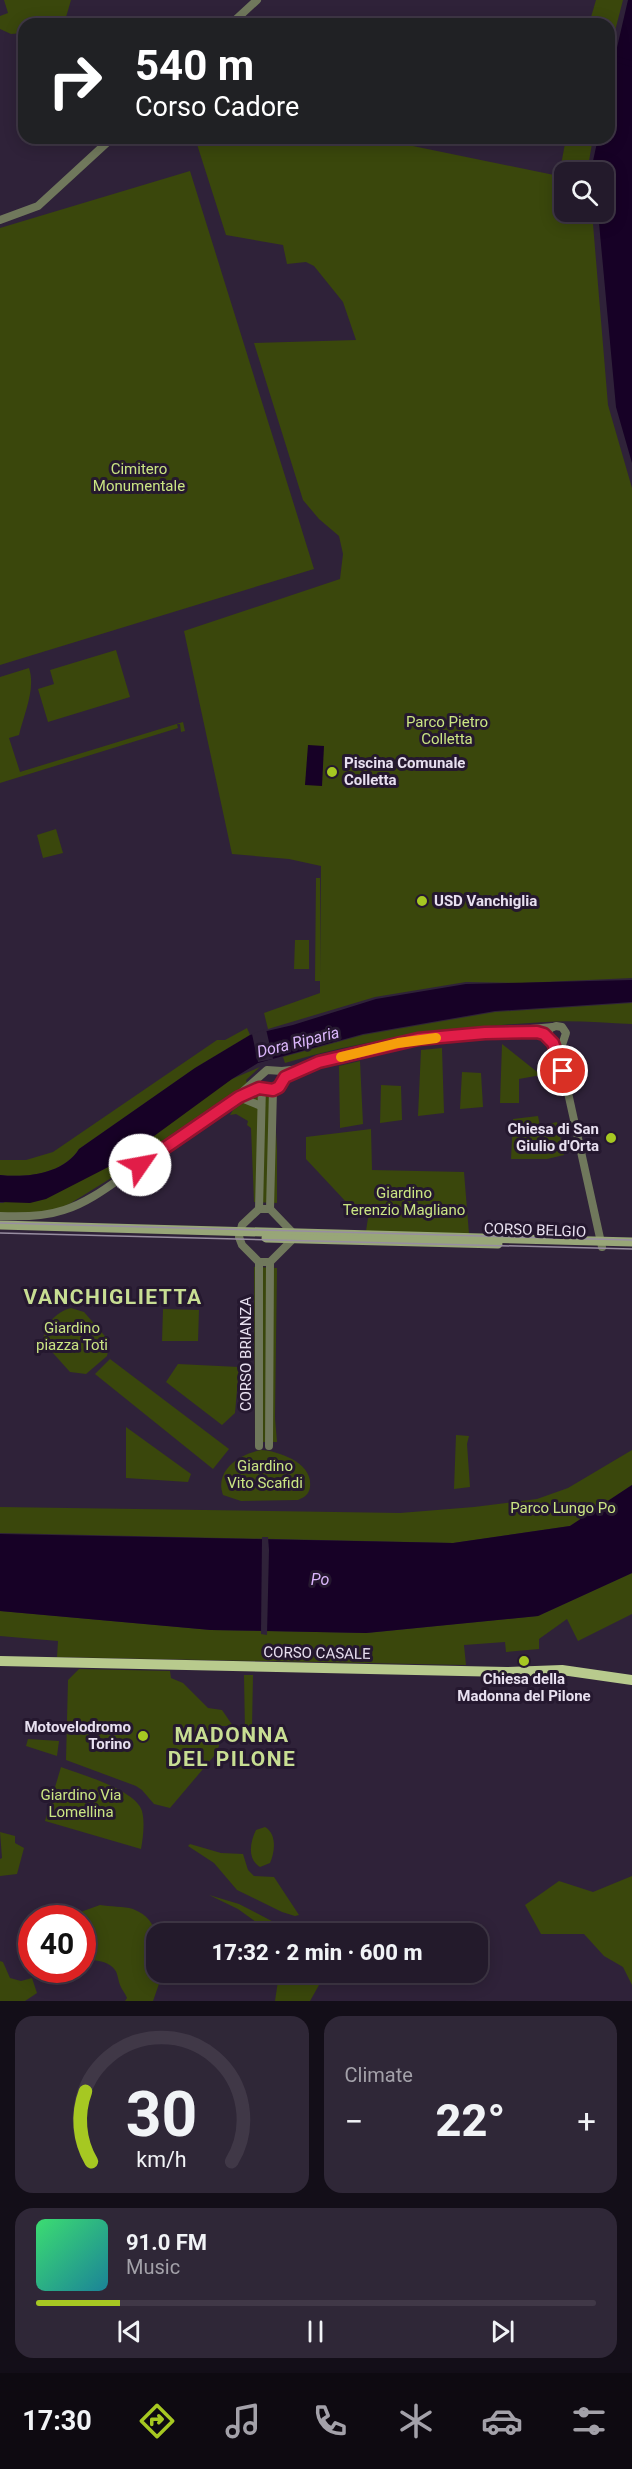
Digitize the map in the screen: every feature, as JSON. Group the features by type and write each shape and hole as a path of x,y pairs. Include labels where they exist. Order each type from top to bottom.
{"main road":[{"name":"CORSO BELGIO","path":"0,1225 601,1244 632,1247"},
{"name":"CORSO BELGIO","path":"0,1231 239,1234"},
{"name":"CORSO BELGIO","path":"601,1244 632,1242"},
{"name":"CORSO CASALE","path":"0,1661 507,1672 549,1670 632,1680"}],"street":[{"path":"238,18 257,0"},
{"path":"0,220 38,206 105,144"},
{"path":"0,1216 50,1214 85,1200 239,1097 267,1070 300,1069 418,1039 559,1026 564,1030 566,1036 561,1048 563,1071 601,1244"},
{"path":"553,1027 548,1031 550,1040 563,1071"},
{"path":"507,1032 515,1034 539,1032 550,1040 563,1041"},
{"path":"239,1097 262,1087 273,1090 279,1087 281,1080 300,1069"},
{"path":"276,1071 281,1080"},
{"path":"259,1209 262,1087 260,1077"},
{"path":"270,1209 259,1209 242,1225 239,1234 242,1245 259,1262 270,1262 293,1236 270,1209 273,1090"},
{"path":"239,1097 261,1106"},
{"name":"CORSO BRIANZA","path":"259,1262 259,1446"},
{"name":"CORSO BRIANZA","path":"269,1446 270,1262"}],"green space":[{"path":"4,0 71,0 66,18 18,18 18,33 11,34 0,29 0,16 8,13"},
{"path":"596,0 623,0 615,31 615,18 591,18"},
{"name":"Parco Pietro Colletta","path":"197,144 403,144 554,175 554,222 593,222 608,405 632,488 632,978 522,983 466,982 375,997 268,1029 264,1013 320,993 320,981 315,981 316,878 320,878 320,975 321,866 289,859 232,854 184,631 340,579 343,554 339,536 319,519 303,500 254,343 356,340 343,302 314,266 306,262 287,264 283,245 226,235"},
{"name":"Parco Pietro Colletta","path":"565,144 592,144 589,161 562,162"},
{"name":"Cimitero Monumentale","path":"190,171 314,569 0,665 0,228"},
{"path":"116,650 130,697 48,722 38,689 54,684 50,670"},
{"path":"29,668 30,693 19,735 9,738 20,772 183,722 185,731 181,732 180,724 177,724 178,728 0,783 0,677"},
{"path":"56,829 63,853 43,858 37,835"},
{"path":"295,940 309,940 309,969 294,969"},
{"path":"632,1003 632,1024 556,1021 479,1027 381,1040 285,1063 283,1057 363,1035 495,1012"},
{"path":"247,1028 250,1035 195,1068 79,1149 64,1164 33,1175 0,1175 0,1160 26,1160 53,1152 217,1040 225,1040"},
{"path":"502,1044 541,1075 519,1079 519,1103 500,1103"},
{"path":"442,1048 444,1113 418,1116 421,1050"},
{"path":"360,1061 363,1124 340,1128 339,1066"},
{"path":"260,1067 246,1080 248,1087 232,1095 153,1152 71,1203 50,1213 0,1215 0,1203 232,1079"},
{"path":"462,1072 481,1073 483,1107 460,1109"},
{"path":"381,1085 401,1086 402,1120 380,1123"},
{"path":"257,1093 274,1096 277,1203 254,1202 251,1128 247,1125 248,1121 236,1114 230,1115 238,1102"},
{"path":"538,1116 540,1126 557,1122 564,1155 547,1159 511,1159 513,1119"},
{"name":"Giardino Terenzio Magliano","path":"371,1129 372,1170 464,1172 469,1234 366,1231 370,1205 348,1204 306,1159 306,1137"},
{"path":"254,1267 277,1268 275,1418 277,1442 255,1442"},
{"name":"Giardino piazza Toti","path":"71,1308 84,1312 110,1342 107,1356 86,1374 70,1372 44,1343 45,1331 51,1321 60,1312"},
{"path":"163,1309 199,1310 198,1341 162,1341"},
{"path":"110,1359 229,1449 213,1469 95,1374"},
{"path":"178,1364 239,1367 235,1413 222,1425 166,1382"},
{"path":"126,1427 191,1474 188,1482 126,1478"},
{"path":"456,1435 469,1436 467,1444 470,1487 454,1489"},
{"name":"Giardino Vito Scafidi","path":"261,1450 285,1456 301,1465 306,1471 310,1487 309,1492 303,1498 241,1501 223,1495 222,1478 231,1465 245,1455"},
{"name":"Parco Lungo Po","path":"632,1450 632,1485 570,1526 453,1543 0,1533 0,1507 400,1513 537,1499 568,1488"},
{"path":"632,1573 632,1614 578,1641 567,1619 539,1639 539,1649 506,1652 505,1642 464,1645 466,1665 57,1657 58,1641 0,1636 0,1611 211,1630 367,1633 538,1616"},
{"name":"Motovelodromo Torino","path":"79,1669 170,1671 171,1678 183,1683 208,1708 222,1710 233,1726 219,1726 219,1746 214,1756 170,1808 154,1804 136,1786 66,1760 68,1680"},
{"path":"244,1675 253,1675 252,1727 245,1732"},
{"path":"28,1739 59,1741 57,1756 26,1746"},
{"name":"Giardino Via Lomellina","path":"61,1767 119,1790 138,1803 143,1820 141,1849 45,1821"},
{"path":"265,1827 272,1834 274,1849 270,1863 260,1867 253,1860 251,1845 256,1830"},
{"path":"0,1832 15,1836 15,1843 24,1848 17,1874 0,1876 0,1859 2,1858"},
{"path":"190,1844 221,1853 243,1854 248,1870 254,1876 274,1877 299,1915 282,1912 237,1890 214,1863 188,1846"},
{"path":"632,1876 632,1985 623,1967 604,1956 584,1934 541,1934 525,1905 559,1881 593,1892"},
{"path":"209,1895 239,1904 275,1923 257,1923 238,1909"},
{"path":"96,1906 133,1909 149,1920 151,1923 146,1923 146,1983 159,1983 153,2001 125,2001 127,1998 113,1967 96,1961"},
{"path":"0,1961 3,1962 10,1978 18,1980 18,1983 34,1983 37,1993 25,2001 0,2001"},
{"path":"278,1983 319,1983 310,2001 275,2001"}],"water":[{"path":"628,0 632,0 632,463 616,407 599,222 614,222 614,162 593,161 597,144 615,144 615,56"},
{"path":"308,745 324,746 322,786 305,785"},
{"name":"Dora Riparia","path":"632,980 632,1002 495,1011 363,1034 258,1063 232,1079 120,1161 46,1199 30,1203 0,1202 0,1175 32,1175 64,1164 79,1149 195,1068 250,1035 293,1025 376,999 466,984"},
{"name":"Po","path":"632,1485 632,1573 538,1616 366,1633 211,1630 0,1611 0,1534 453,1543 570,1526"}],"pier":[{"path":"266,1029 273,1059 258,1062 252,1034"},
{"path":"262,1537 268,1537 269,1550 267,1635 261,1634"}],"waterway":[{"path":"615,59 632,64"}],"tram line":[{"path":"0,1223 632,1240"},
{"path":"0,1233 632,1249"}],"slow traffic":[{"path":"341,1057 398,1043 436,1038"}],"place":[{"name":"Piscina Comunale Colletta","path":"332,772"},
{"name":"USD Vanchiglia","path":"422,901"},
{"name":"Chiesa di San Giulio d'Orta","path":"611,1138"},
{"name":"Chiesa della Madonna del Pilone","path":"524,1661"},
{"name":"Motovelodromo Torino","path":"143,1736"}],"district":[{"name":"VANCHIGLIETTA","path":"113,1297"},
{"name":"MADONNA DEL PILONE","path":"232,1747"}],"route":[{"path":"140,1165 239,1097 262,1087 269,1090 276,1089 281,1080 288,1075 319,1062 398,1043 485,1033 539,1032 553,1043 563,1071"}]}
